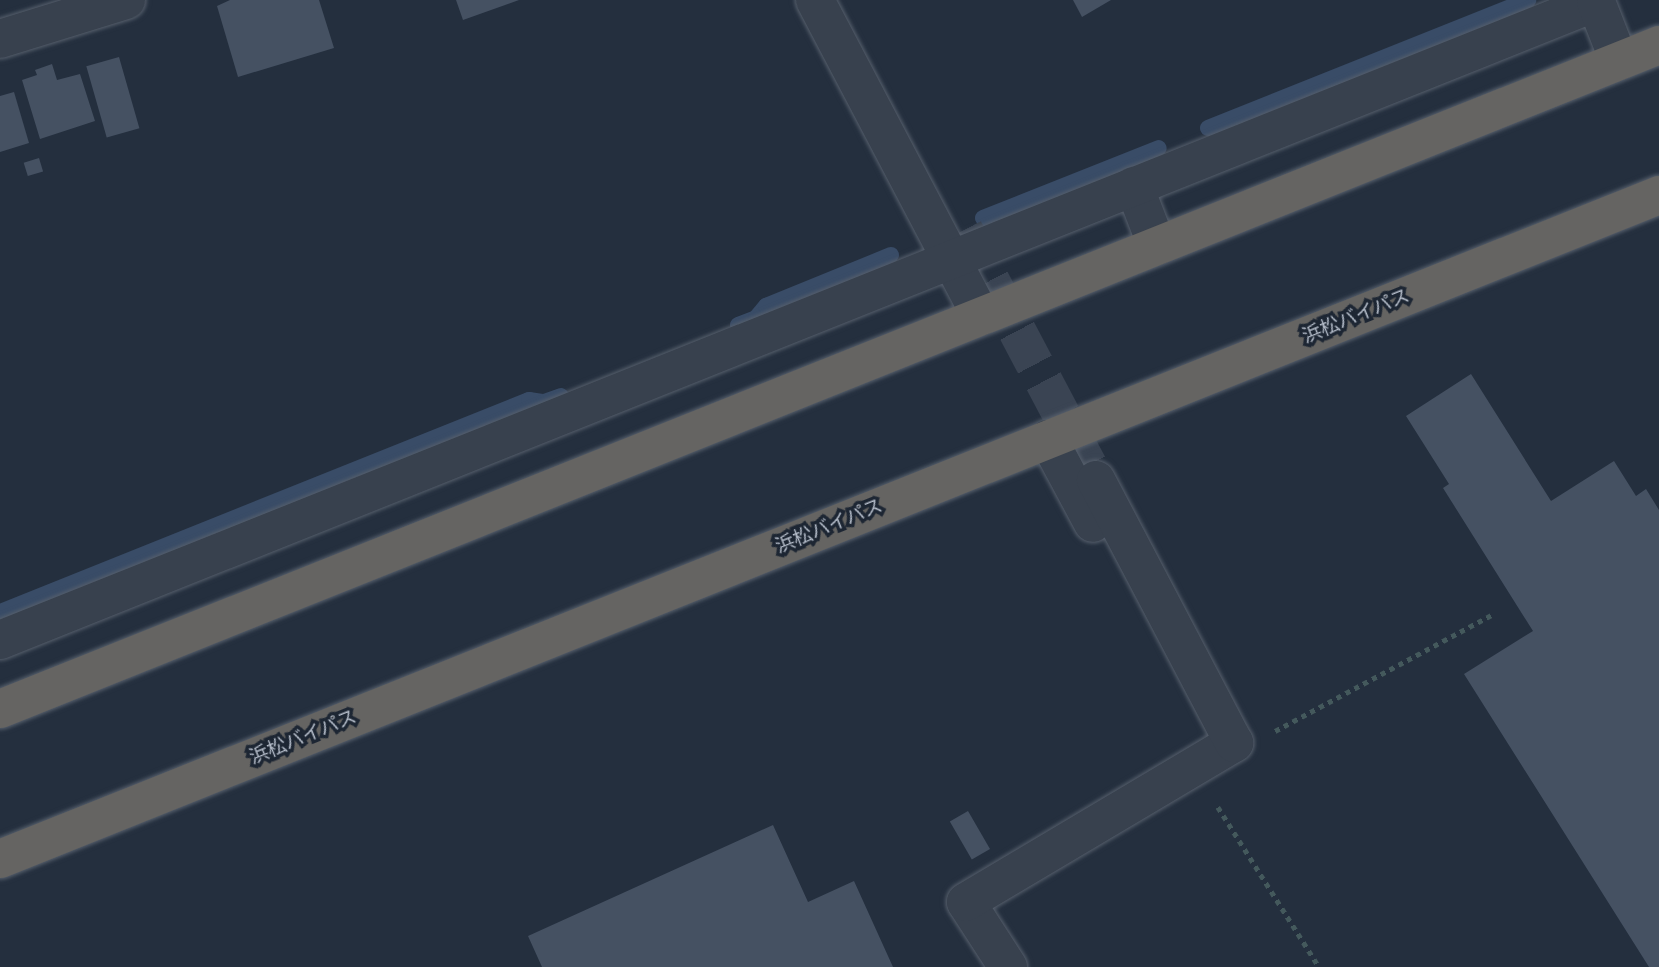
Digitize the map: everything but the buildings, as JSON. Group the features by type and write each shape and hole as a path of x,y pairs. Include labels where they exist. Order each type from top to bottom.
{"highway":[{"path":"0,709 1659,45"},
{"name":"浜松バイパス","path":"0,859 1659,195"},
{"path":"0,841 134,805"}],"street":[{"path":"0,39 126,0"},
{"path":"0,640 958,245 1134,186 1596,2 1619,61"},
{"path":"819,7 844,3 958,245 981,316"},
{"path":"1134,186 1157,246"},
{"path":"1048,439 1214,755"},
{"path":"1096,480 1214,755"},
{"path":"1008,967 966,902 1214,755"}],"path":[{"path":"1319,967 1214,755 1265,736 1491,615"}],"waterway":[{"path":"1208,128 1528,0"},
{"path":"983,218 1159,148"},
{"path":"738,325 756,318 766,306 891,255"},
{"path":"0,612 529,400 544,402 561,396"}],"tunnel":[{"path":"964,230 1096,480"}]}
